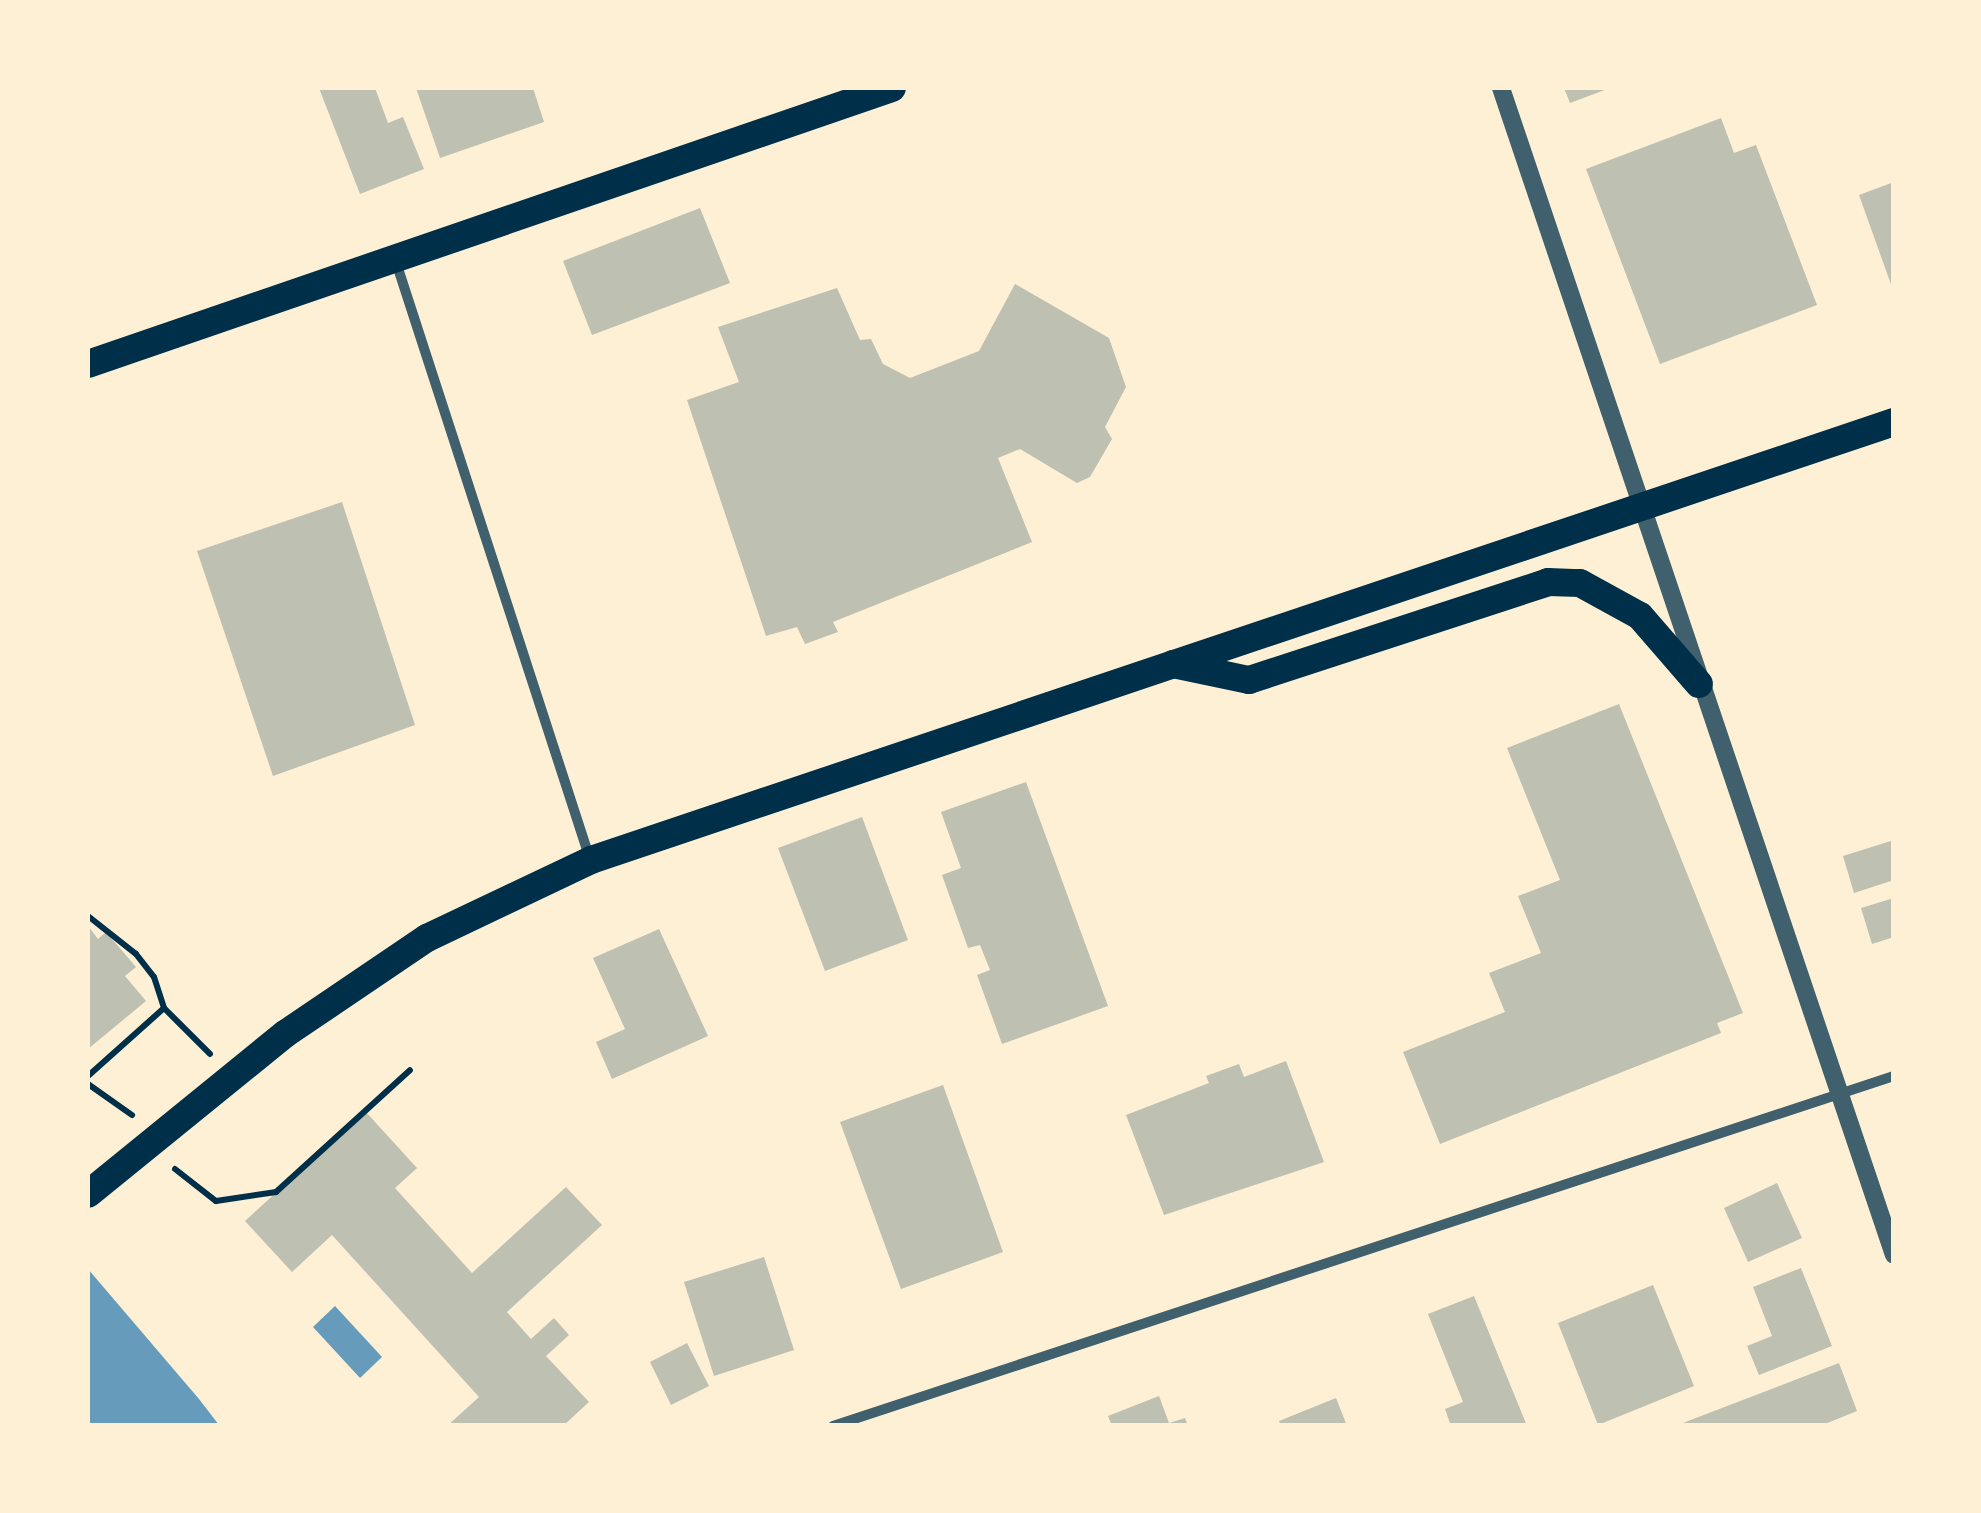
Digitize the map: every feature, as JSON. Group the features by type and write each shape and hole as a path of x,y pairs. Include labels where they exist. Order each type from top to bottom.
{"highway":[{"path":"88,364 892,88"},
{"path":"88,1194 286,1034 428,938 590,860 1894,422"},
{"path":"1172,664 1248,680 1548,582 1580,583 1640,616 1699,684"}],"street":[{"path":"1502,88 1639,506 1894,1255"},
{"path":"394,258 590,860"},
{"path":"833,1426 1894,1076"}],"path":[{"path":"88,916 136,954 154,977 164,1008 230,1080"},
{"path":"132,1115 88,1080 164,1008"},
{"path":"176,1170 216,1201 276,1192 410,1070"}],"water":[{"path":"88,1269 199,1399 219,1425 88,1425"},
{"path":"335,1306 382,1357 360,1378 313,1327"}],"building":[{"path":"319,88 375,88 388,123 403,117 424,169 360,194"},
{"path":"416,88 533,88 544,122 440,158"},
{"path":"1564,88 1610,88 1570,103"},
{"path":"1721,118 1734,153 1756,145 1817,305 1660,364 1586,169"},
{"path":"1894,182 1894,290 1893,290 1859,195"},
{"path":"700,208 730,283 592,335 563,261"},
{"path":"1015,284 1109,338 1126,387 1105,427 1112,439 1090,477 1077,483 1020,449 998,458 1032,542 833,622 838,632 805,644 797,627 766,636 687,400 739,382 718,327 837,288 860,340 871,339 883,364 910,378 979,351"},
{"path":"342,502 415,725 273,776 197,551"},
{"path":"1619,704 1743,1013 1717,1023 1721,1033 1440,1144 1403,1052 1505,1012 1489,973 1541,953 1518,896 1560,880 1507,748"},
{"path":"1026,782 1108,1006 1002,1044 977,975 990,970 980,945 968,948 942,875 961,868 941,812"},
{"path":"862,817 908,940 825,971 778,848"},
{"path":"1894,840 1894,880 1854,893 1843,856"},
{"path":"1894,898 1894,937 1872,944 1861,908"},
{"path":"88,926 98,939 106,932 136,967 125,976 146,1001 88,1049"},
{"path":"659,929 708,1036 612,1079 596,1042 625,1029 593,958"},
{"path":"1286,1061 1324,1162 1164,1215 1126,1115 1209,1083 1206,1076 1239,1064 1244,1077"},
{"path":"943,1085 1003,1252 901,1289 840,1122"},
{"path":"365,1111 417,1168 395,1188 472,1273 566,1187 602,1225 507,1312 531,1339 554,1318 569,1335 546,1356 589,1402 563,1426 447,1426 479,1397 332,1235 292,1272 245,1221"},
{"path":"1777,1183 1802,1238 1748,1262 1724,1208"},
{"path":"764,1257 794,1350 714,1376 684,1282"},
{"path":"1801,1268 1832,1346 1759,1375 1747,1346 1772,1336 1753,1287"},
{"path":"1653,1285 1694,1386 1598,1425 1558,1323"},
{"path":"1474,1296 1527,1426 1451,1426 1445,1409 1463,1402 1428,1314"},
{"path":"687,1343 709,1386 671,1405 650,1362"},
{"path":"1839,1363 1857,1411 1820,1426 1675,1426"},
{"path":"1159,1396 1169,1423 1185,1418 1188,1426 1112,1426 1108,1416"},
{"path":"1336,1398 1347,1426 1281,1426 1279,1421"}]}
